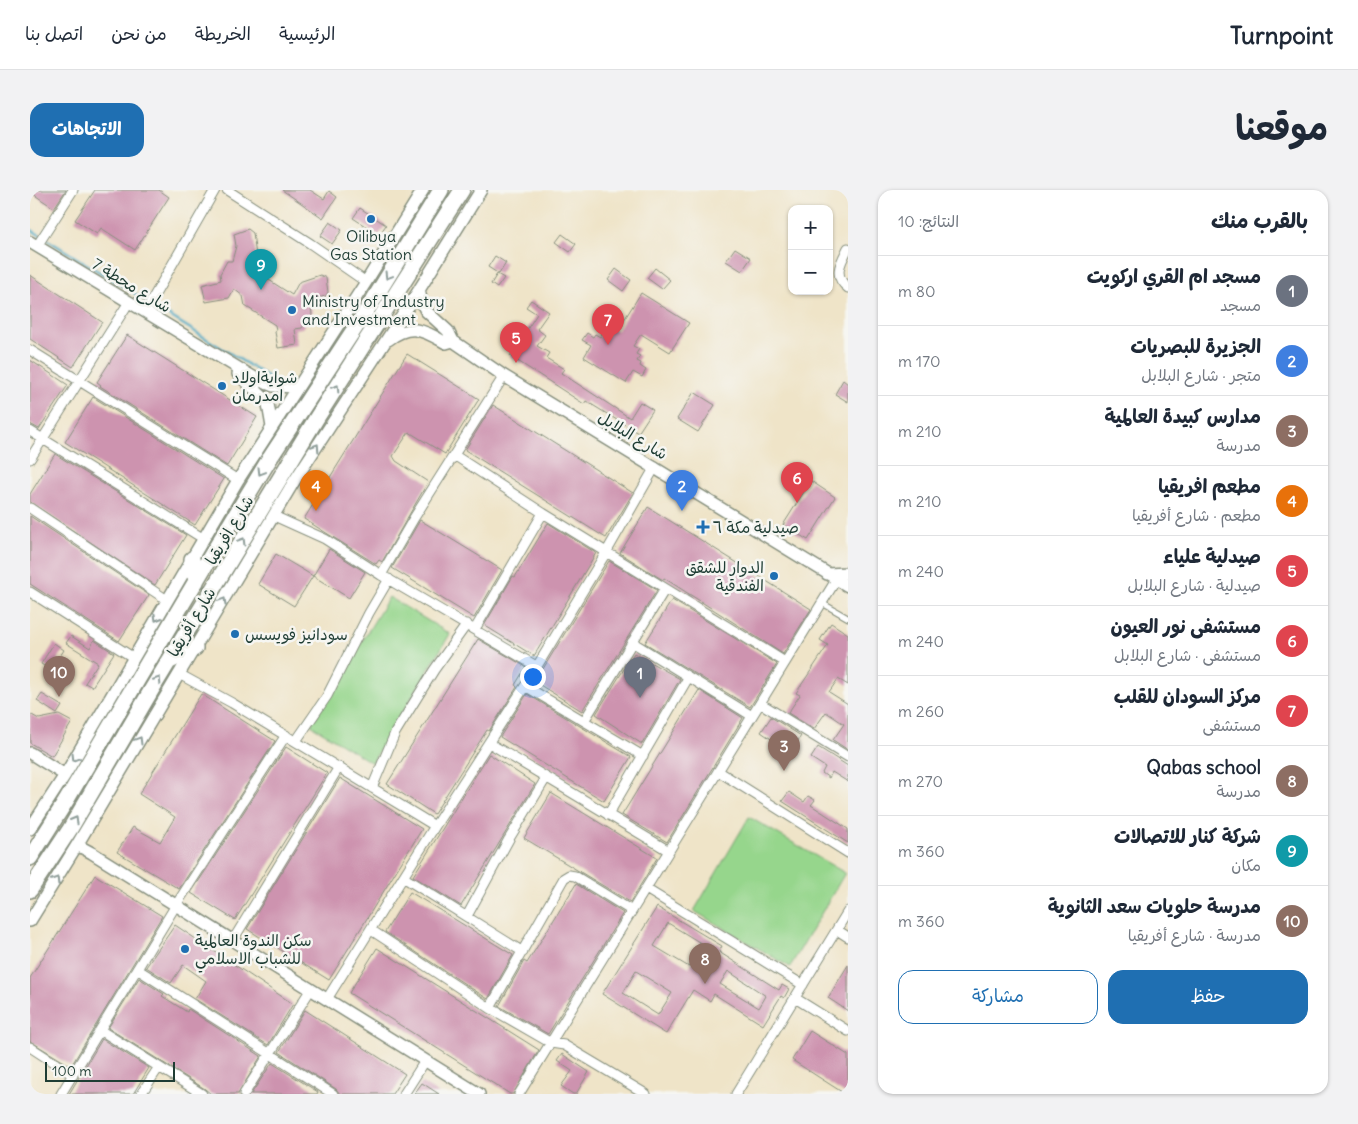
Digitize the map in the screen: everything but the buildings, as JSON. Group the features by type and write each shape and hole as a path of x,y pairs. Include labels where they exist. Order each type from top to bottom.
{"highway":[{"name":"شارع افريقيا","path":"30,858 66,801 270,458 374,299 440,190"},
{"name":"شارع افريقيا","path":"30,890 36,868 70,829 316,419 462,190"},
{"path":"192,559 196,582"},
{"path":"169,662 195,648"}],"street":[{"path":"34,244 73,190"},
{"path":"145,312 215,190"},
{"path":"227,190 366,282"},
{"name":"شارع أفريقيا","path":"30,829 65,775 238,480 423,190"},
{"name":"شارع أفريقيا","path":"30,921 293,483 419,290 481,190"},
{"name":"شارع محطة 7","path":"34,244 218,356"},
{"path":"848,248 839,265 838,274 842,283 848,288"},
{"name":"شارع البلابل","path":"419,290 426,311 448,331 453,341 504,376 848,586"},
{"path":"30,459 129,302"},
{"name":"شارع البلابل","path":"385,342 394,335 411,330 428,332 446,343 453,341"},
{"path":"30,350 238,480"},
{"path":"218,356 269,385 297,387"},
{"path":"218,356 264,398 268,404 272,427"},
{"path":"296,742 327,696 414,518 504,376"},
{"path":"30,431 204,539"},
{"path":"454,455 543,513 786,662"},
{"path":"327,999 525,686 655,467"},
{"path":"30,508 167,600"},
{"path":"372,788 395,733 434,670 471,627 543,513"},
{"path":"274,516 325,539 385,577 536,666"},
{"path":"519,1094 822,603 832,577 848,573"},
{"path":"584,721 665,589"},
{"path":"30,592 134,658"},
{"path":"632,642 752,716"},
{"path":"179,674 286,735 435,826"},
{"path":"608,815 688,678"},
{"path":"525,686 643,756"},
{"path":"760,703 848,757"},
{"path":"61,1094 176,905 286,735"},
{"path":"489,743 669,852"},
{"path":"30,753 65,775"},
{"path":"233,940 339,767"},
{"path":"718,771 848,853"},
{"path":"467,916 509,839 546,778"},
{"path":"77,845 479,1094"},
{"path":"490,1008 564,878 569,875 575,876 632,911"},
{"path":"402,878 523,952"},
{"path":"646,889 803,985"},
{"path":"736,1094 848,911"},
{"path":"371,930 490,1008 551,1043 564,1045 646,1094"},
{"path":"837,930 848,937"},
{"path":"137,969 328,1092"},
{"path":"244,1094 311,990"},
{"path":"795,998 848,1031"},
{"path":"100,1030 202,1094"},
{"path":"30,1047 73,1075"},
{"path":"404,1094 425,1061"},
{"path":"141,1094 159,1067"}],"lane":[{"path":"822,603 848,618"}],"green space":[{"path":"389,597 450,634 372,763 311,725"},
{"path":"749,817 845,873 790,967 694,911"}],"waterway":[{"path":"30,229 148,302"},
{"path":"152,305 273,380"}],"place":[{"name":"Oilibya Gas Station","path":"371,219"},
{"name":"شركة كنار للاتصالات","path":"261,290"},
{"name":"Ministry of Industry and Investment","path":"292,310"},
{"name":"مركز السودان للقلب","path":"608,345"},
{"name":"صيدلية علياء","path":"516,363"},
{"name":"شوايةاولاد امدرمان","path":"222,386"},
{"name":"مستشفى نور العيون","path":"797,503"},
{"name":"مطعم افريقيا","path":"316,511"},
{"name":"الجزيرة للبصريات","path":"682,511"},
{"name":"صيدلية مكة ٦","path":"703,527"},
{"name":"الدوار للشقق الفندقية","path":"774,576"},
{"name":"سودانيز فويسس","path":"235,634"},
{"name":"مدرسة حلويات سعد الثانوية","path":"59,697"},
{"name":"مسجد ام القري اركويت","path":"640,698"},
{"name":"مدارس كبيدة العالمية","path":"784,771"},
{"name":"سكن الندوة العالمية للشباب الاسلامي","path":"185,949"},
{"name":"Qabas school","path":"705,984"}]}
